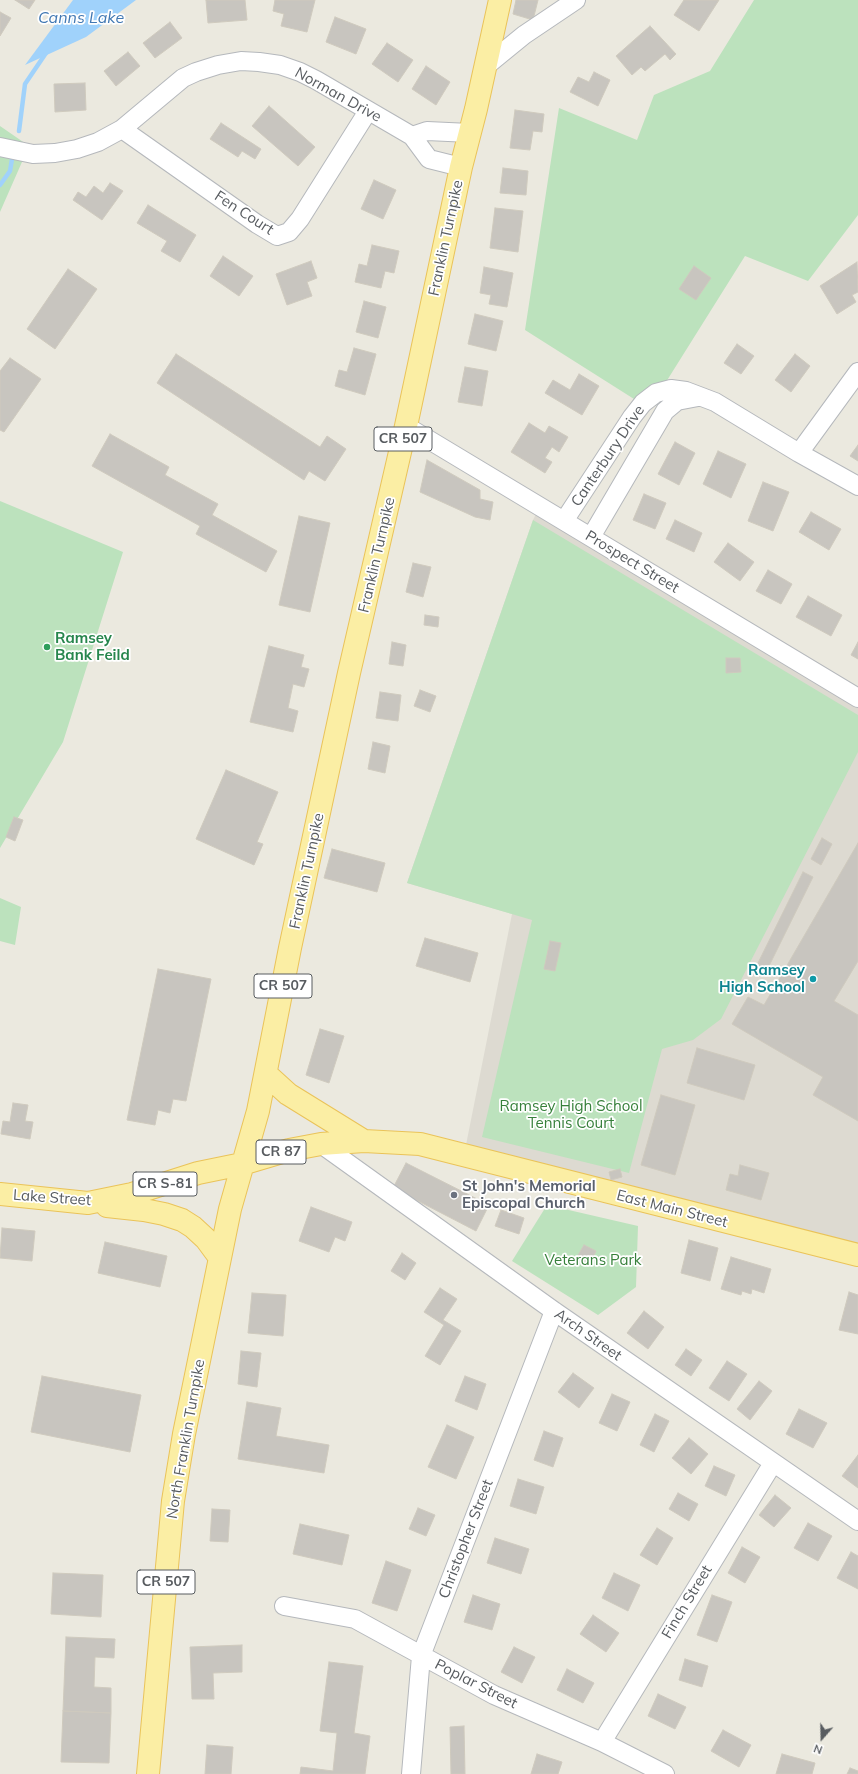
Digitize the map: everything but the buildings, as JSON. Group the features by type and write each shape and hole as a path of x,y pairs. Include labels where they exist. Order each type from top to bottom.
{"main road":[{"name":"Franklin Turnpike","path":"258,1111 290,948 349,673 406,426 461,168 486,66 500,0"},
{"path":"266,1074 288,1094 364,1141"},
{"name":"North Franklin Turnpike","path":"148,1774 173,1501 184,1434 220,1258 242,1164 258,1111"},
{"name":"East Main Street","path":"321,1144 364,1141 420,1144 858,1256"},
{"name":"CR 87","path":"242,1164 290,1150 321,1144"},
{"name":"Lake Street","path":"0,1194 88,1203 132,1194 198,1173 242,1164"},
{"path":"88,1203 144,1210 164,1214 182,1220 202,1235 220,1258"}],"street":[{"path":"486,66 524,35 576,0"},
{"name":"Norman Drive","path":"0,147 33,154 55,153 77,149 98,142 122,129 183,78 218,65 241,62 259,62 280,65 300,72 412,136 429,159 461,168"},
{"name":"Fen Court","path":"122,129 257,224 277,236 289,232 300,219 368,111"},
{"path":"412,136 426,131 470,133"},
{"path":"798,453 858,372"},
{"name":"Canterbury Drive","path":"564,521 632,417 643,403 656,393 671,389 686,391 715,402 798,453 858,486"},
{"name":"Canterbury Drive","path":"591,536 665,411 677,401 701,397"},
{"name":"Prospect Street","path":"406,426 858,698"},
{"name":"Arch Street","path":"321,1144 554,1311 858,1521"},
{"name":"Christopher Street","path":"411,1774 421,1656 554,1311"},
{"name":"Finch Street","path":"602,1742 773,1463"},
{"name":"Poplar Street","path":"284,1606 355,1619 494,1695 602,1742 665,1774"}],"shaded area":[{"path":"540,506 858,698 858,1255 464,1155 512,914 407,883 533,520"}],"green space":[{"path":"754,0 858,0 858,215 808,281 745,256 666,382 651,387 634,399 525,330 559,108 637,140 654,95 710,71"},
{"path":"0,126 29,146 0,212"},
{"name":"Ramsey Bank Feild","path":"0,501 123,552 63,742 0,848"},
{"name":"Ramsey High School Tennis Court","path":"533,520 858,715 858,752 721,1019 693,1040 662,1049 629,1173 482,1137 532,920 407,883"},
{"path":"0,898 21,907 15,945 0,941"},
{"name":"Veterans Park","path":"547,1205 638,1226 636,1287 598,1315 512,1261"}],"water":[{"name":"Canns Lake","path":"73,0 136,0 86,37 25,65"}],"waterway":[{"path":"19,131 25,84 46,53"},
{"path":"0,185 10,171 12,159"}],"place":[{"name":"Ramsey Bank Feild","path":"47,647"},
{"name":"Ramsey High School","path":"813,979"},
{"name":"St John's Memorial Episcopal Church","path":"454,1195"}]}
